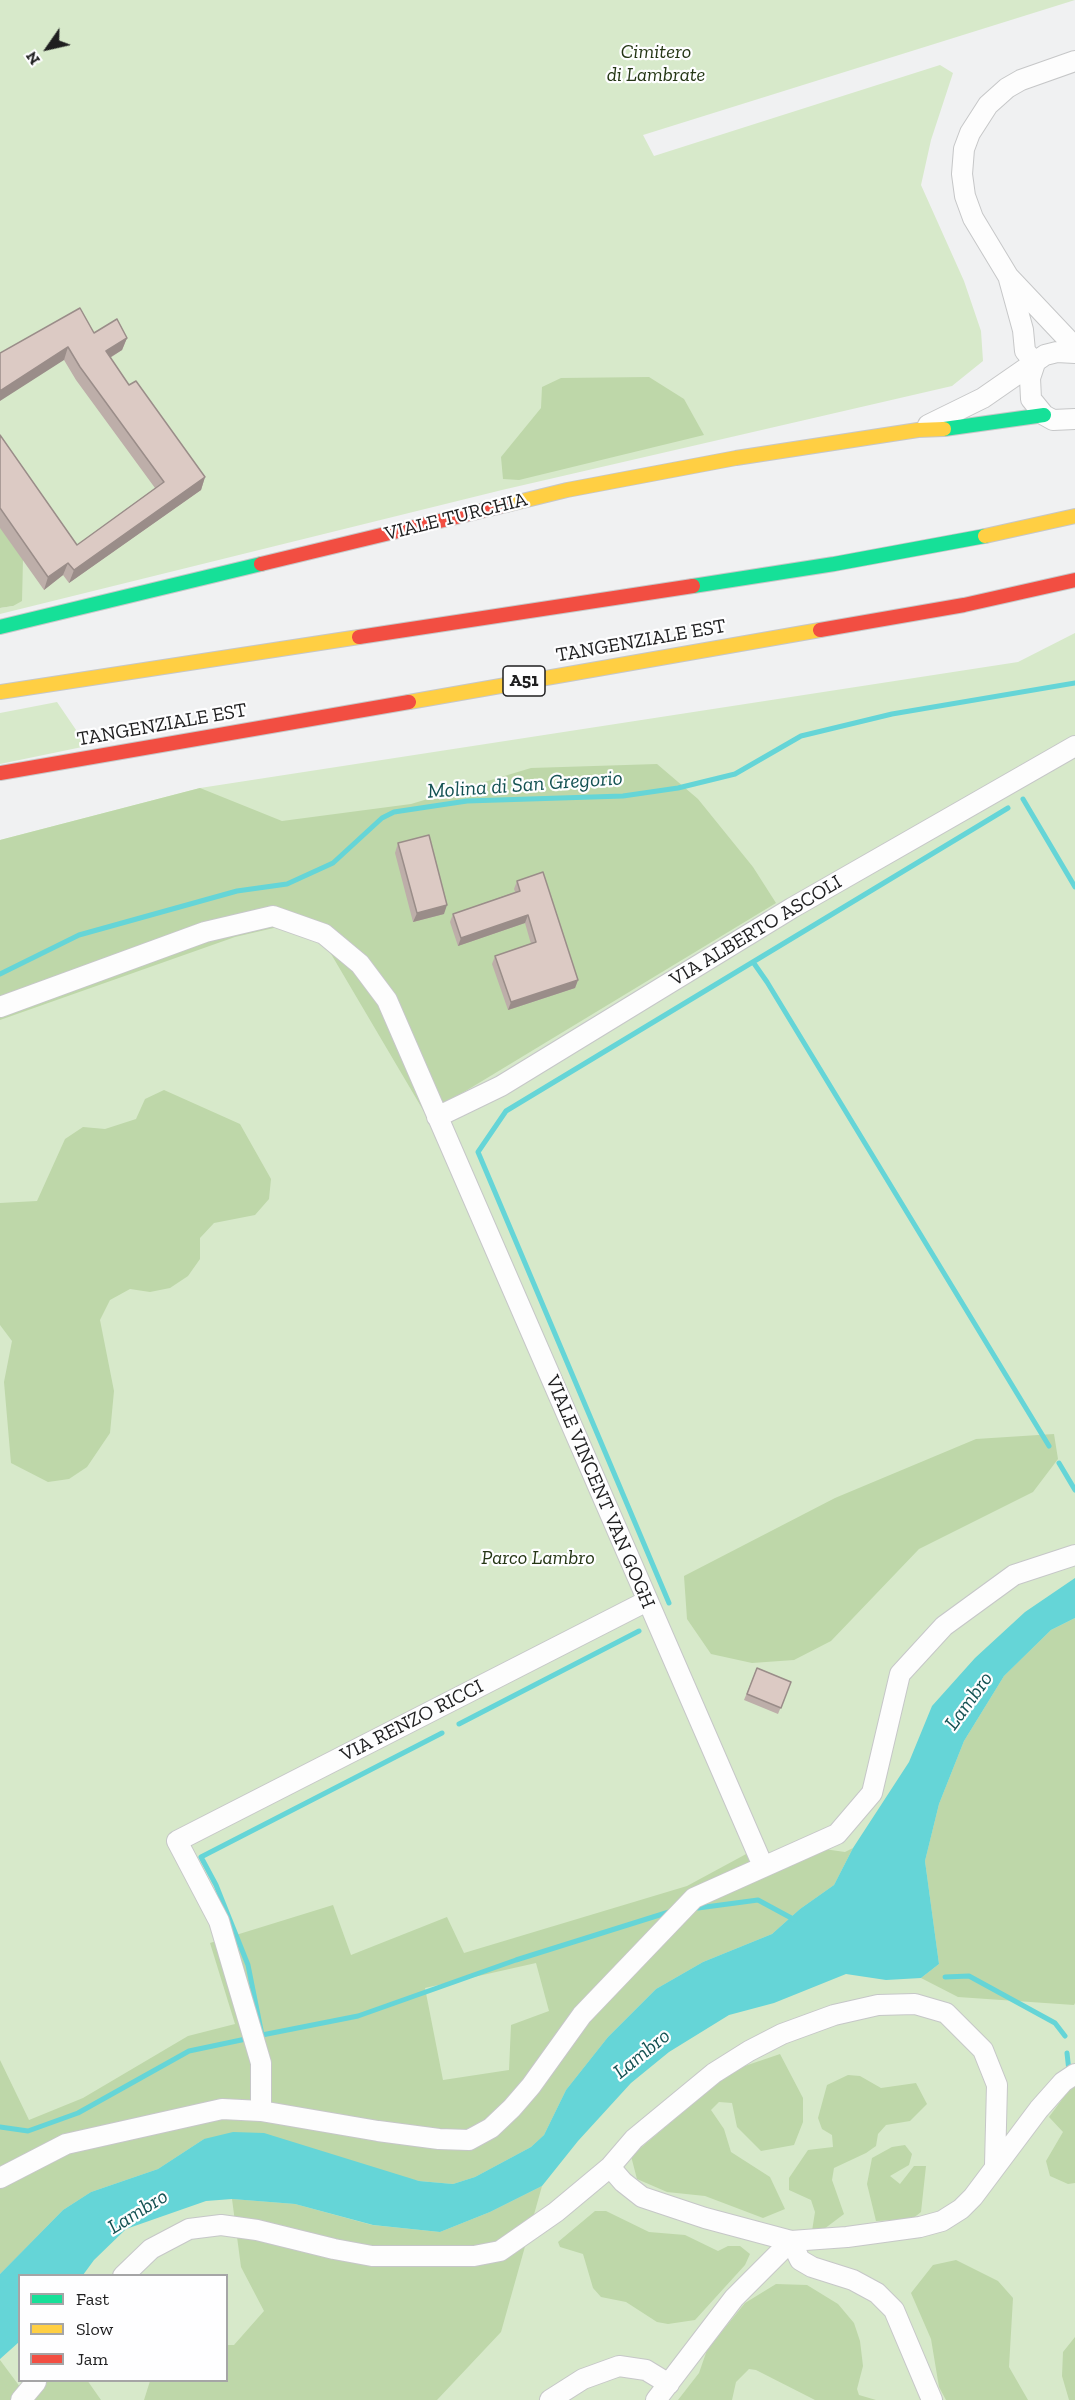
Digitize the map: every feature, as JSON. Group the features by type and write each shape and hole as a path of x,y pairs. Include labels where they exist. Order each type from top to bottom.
{"main road":[{"name":"VIALE TURCHIA","path":"0,627 567,490 736,458 918,430 944,429 1044,415"},
{"path":"0,692 834,564 1036,526 1075,516"},
{"name":"TANGENZIALE EST","path":"0,773 964,605 1075,580"}],"street":[{"path":"1075,61 1036,74 1006,88 983,111 967,141 962,174 967,204 980,231 1008,276 1075,347"},
{"path":"1008,276 1023,330 1025,351 1035,363 1030,378 1031,399 1044,415 1053,420 1075,420"},
{"name":"VIALE TURCHIA","path":"918,430 983,398 1045,355 1057,352 1075,353"},
{"name":"VIA ALBERTO ASCOLI","path":"437,1117 501,1086 792,909 1075,746"},
{"name":"VIALE VINCENT VAN GOGH","path":"0,1007 205,932 273,916 324,934 360,964 387,1000 763,1866"},
{"path":"0,2178 66,2144 222,2109 261,2111 378,2132 439,2139 469,2140 491,2128 531,2086 582,2015 694,1899 837,1834 872,1793 900,1674 944,1626 1014,1575 1075,1555"},
{"name":"VIA RENZO RICCI","path":"261,2111 261,2062 226,1942 219,1921 177,1841 647,1601"},
{"path":"125,2274 151,2249 189,2229 221,2225 257,2230 372,2256 474,2256 500,2251 556,2212 610,2167 634,2139 714,2073 748,2051 782,2034 834,2015 878,2005 915,2004 946,2013 983,2050 997,2085 995,2166"},
{"path":"610,2167 623,2182 642,2197 705,2218 791,2241 847,2237 920,2227 942,2221 973,2197 1039,2109 1063,2082 1075,2074"},
{"path":"656,2400 734,2298 791,2241"},
{"path":"791,2241 800,2260 813,2267 853,2280 877,2293 894,2310 932,2400"},
{"path":"550,2400 592,2375 619,2366 646,2370 669,2384"},
{"path":"21,2400 39,2387"}],"green space":[{"name":"Cimitero di Lambrate","path":"0,0 1075,0 643,135 654,156 940,65 953,73 931,140 921,185 964,281 981,331 983,361 952,386 502,490 0,614 0,608 13,606 0,512"},
{"path":"649,377 684,399 704,435 519,480 503,479 501,457 541,408 542,387 561,378"},
{"path":"0,512 23,559 22,601 13,606 0,608"},
{"name":"Parco Lambro","path":"1075,633 1075,2400 0,2400 0,840 200,788 1018,662"},
{"path":"57,702 87,746 0,764 0,713"},
{"path":"657,764 698,799 753,867 776,903 426,1115 324,942 278,927 235,937 0,1020 0,840 200,788 282,821 411,804 531,768"},
{"path":"164,1090 240,1124 271,1179 269,1199 255,1215 214,1223 200,1238 200,1259 188,1276 170,1288 150,1292 130,1289 110,1300 100,1320 114,1391 110,1433 87,1467 69,1479 48,1482 11,1463 4,1382 12,1341 0,1325 0,1203 37,1201 65,1139 83,1127 105,1129 136,1119 145,1099"},
{"path":"1054,1434 1058,1459 1033,1492 919,1549 831,1641 794,1660 752,1663 711,1654 687,1619 684,1576 835,1498 976,1439"},
{"path":"1075,1618 1075,2003 1074,2005 958,1997 921,1978 939,1964 925,1861 939,1804 964,1741 1004,1676 1051,1630"},
{"path":"853,1848 834,1885 800,1909 772,1934 703,1962 656,1989 608,2037 566,2090 544,2135 531,2147 475,2177 453,2184 419,2181 204,2139 158,2169 91,2192 63,2210 0,2274 0,2060 29,2120 83,2098 188,2036 235,2024 210,1943 333,1905 351,1955 447,1917 464,1953 687,1886 748,1853 763,1868 824,1849 845,1852","holes":["536,1963 549,2011 511,2025 509,2070 443,2080 425,1988"]},
{"path":"780,2054 803,2098 803,2122 794,2145 761,2151 737,2127 732,2103 719,2102 711,2110 724,2129 731,2152 770,2177 785,2209 763,2218 705,2196 667,2192 637,2179 631,2156 733,2070"},
{"path":"848,2075 860,2076 881,2088 916,2083 927,2104 910,2121 886,2125 878,2134 876,2146 834,2168 832,2180 844,2214 824,2229 812,2231 815,2212 811,2200 789,2190 789,2178 808,2150 833,2147 832,2135 822,2129 818,2118 827,2085"},
{"path":"1075,2086 1075,2183 1068,2184 1050,2176 1046,2161 1063,2132 1049,2117 1069,2090"},
{"path":"905,2145 912,2154 909,2165 890,2176 900,2184 914,2166 926,2166 921,2212 912,2219 876,2221 867,2184 872,2158 892,2147"},
{"path":"542,2186 501,2332 437,2400 144,2400 150,2382 228,2382 228,2345 234,2345 264,2311 241,2267 232,2199 295,2204 372,2225 440,2232 490,2212"},
{"path":"595,2211 606,2211 649,2232 685,2235 718,2251 728,2246 740,2246 750,2254 745,2265 695,2320 668,2324 657,2322 626,2302 601,2297 593,2288 583,2254 560,2247 558,2242"},
{"path":"956,2260 998,2281 1013,2298 1009,2367 1028,2400 946,2400 939,2387 931,2339 911,2293 933,2265"},
{"path":"776,2284 807,2285 838,2304 854,2323 860,2341 863,2366 857,2389 859,2395 876,2400 815,2400 756,2370 749,2369 736,2382 732,2400 678,2400 699,2373 707,2350 745,2303"},
{"path":"1075,2337 1075,2400 1069,2400 1062,2376 1063,2352"},
{"path":"0,2360 29,2399 33,2382 88,2382 101,2400 0,2400"}],"water":[{"name":"Lambro","path":"1075,1578 1075,1618 1051,1630 1004,1676 964,1741 939,1804 925,1861 939,1964 921,1978 886,1980 846,1974 774,2003 729,2015 669,2052 631,2083 578,2141 542,2186 490,2212 440,2232 373,2225 295,2204 232,2199 206,2201 126,2229 94,2260 84,2274 18,2274 18,2343 0,2359 0,2274 63,2210 91,2192 158,2169 204,2139 233,2132 264,2133 419,2181 453,2184 475,2177 531,2147 544,2135 566,2090 608,2037 656,1989 703,1962 772,1934 800,1909 834,1885 853,1848 909,1762 932,1706 975,1658 1025,1612"}],"building":[{"path":"80,308 94,333 117,319 127,338 106,351 129,385 136,381 205,477 74,570 68,563 48,577 0,508 0,435 77,545 164,482 80,367 68,347 0,391 0,353"},
{"path":"429,835 447,905 417,913 398,843"},
{"path":"543,872 578,980 511,1002 495,956 536,942 528,915 461,938 453,914 520,891 517,881"},
{"path":"757,1668 791,1682 781,1708 747,1694"}],"waterway":[{"name":"Molina di San Gregorio","path":"0,974 79,935 237,891 287,884 333,863 382,818 394,812 467,801 623,796 678,788 735,774 801,736 892,714 1075,683"},
{"path":"1023,799 1075,887"},
{"path":"669,1603 478,1152 506,1111 1008,808"},
{"path":"753,962 1049,1446"},
{"path":"1059,1463 1075,1490"},
{"path":"459,1724 639,1631"},
{"path":"442,1733 201,1857 216,1885 248,1965 262,2035 358,2016 516,1960 669,1912"},
{"path":"698,1908 758,1900 795,1920"},
{"path":"945,1977 969,1976 1055,2023 1065,2036"},
{"path":"0,2127 28,2131 78,2113 189,2051 246,2039"},
{"path":"1067,2053 1069,2071"}],"traffic: fast":[{"path":"944,429 1044,415"},
{"path":"693,586 834,564 985,536"},
{"path":"0,627 261,564"}],"traffic: slow":[{"path":"506,505 567,490 736,458 918,430 944,429"},
{"path":"985,536 1075,516"},
{"path":"409,702 820,630"},
{"path":"0,692 359,637"}],"traffic: jam":[{"path":"261,564 506,505"},
{"path":"820,630 964,605 1075,580"},
{"path":"359,637 693,586"},
{"path":"0,773 409,702"}]}
